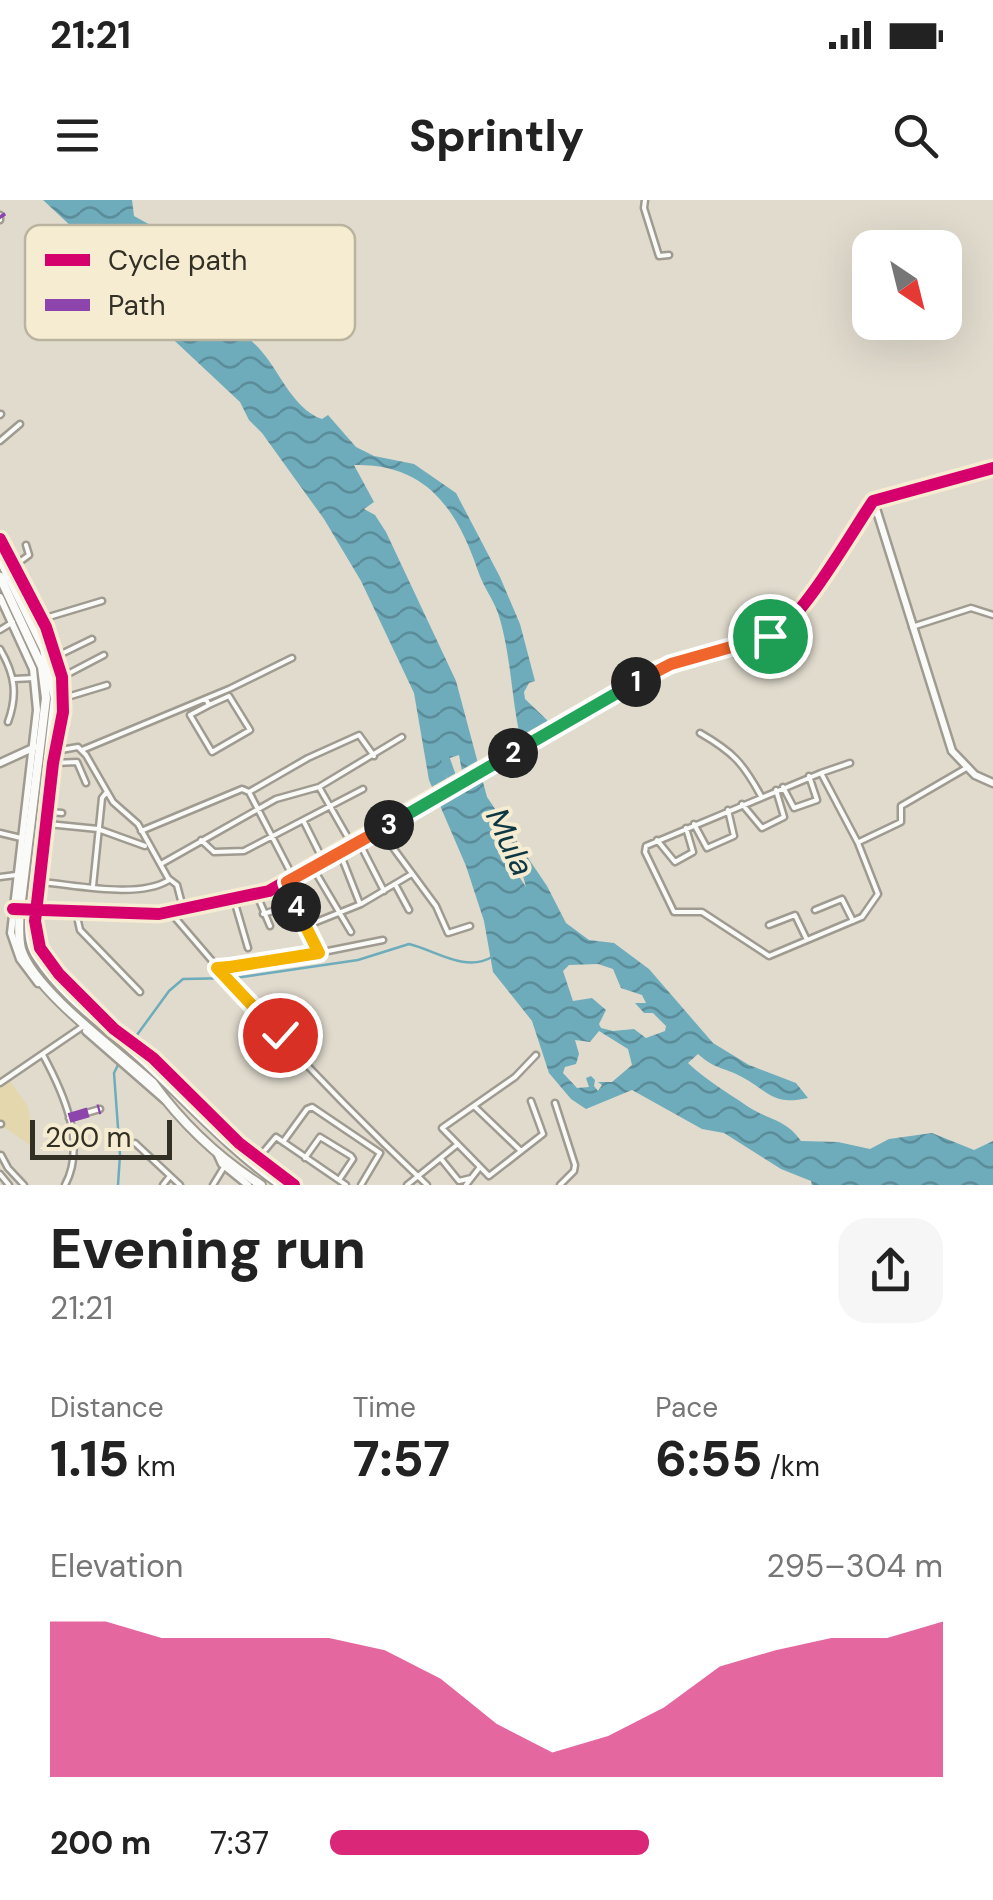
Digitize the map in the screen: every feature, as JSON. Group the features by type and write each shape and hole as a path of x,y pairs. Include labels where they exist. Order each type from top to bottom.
{"main road":[{"path":"0,559 50,664 54,698 16,909 21,948 32,970 243,1158 281,1185"},
{"path":"0,577 42,667 46,698 29,935 37,957 117,1046"},
{"path":"132,1057 165,1100 217,1153 261,1185"}],"street":[{"path":"645,200 659,256 669,255"},
{"path":"0,441 20,424"},
{"path":"16,909 171,913 257,895 291,881 657,669 780,631 874,501 993,468"},
{"path":"874,501 952,751 993,784"},
{"path":"0,539 57,656 64,698 45,749 22,838 11,933 16,950 46,996 82,1027 132,1057 294,1185"},
{"path":"14,566 29,555 26,545"},
{"path":"0,597 34,678 45,749 54,763 41,882 33,911"},
{"path":"42,619 102,601"},
{"path":"912,628 971,608 993,615"},
{"path":"0,630 13,622"},
{"path":"57,656 92,639"},
{"path":"0,649 14,679 14,704 8,722"},
{"path":"62,677 104,655"},
{"path":"82,750 208,702 229,696 250,730 212,752 190,715 208,702 292,658"},
{"path":"14,679 34,678"},
{"path":"64,698 107,684"},
{"path":"700,733 730,750 745,766 761,796"},
{"path":"249,792 308,758 359,735 374,756"},
{"path":"161,864 276,799 319,786 402,737"},
{"path":"0,763 45,749 82,750 116,806 136,821 178,888 184,911"},
{"path":"54,763 77,762 86,783"},
{"path":"821,773 858,843 878,894 868,910 769,956 702,912 674,912 645,852 646,846 809,776 850,763"},
{"path":"858,843 901,822 901,806 968,767"},
{"path":"783,788 794,808 817,800 809,776"},
{"path":"319,786 384,891"},
{"path":"141,831 242,788 249,792 274,838 291,881 295,904 319,953"},
{"path":"201,840 214,852 232,853 274,838 364,789"},
{"path":"742,804 762,828 784,816 776,790"},
{"path":"93,886 102,798 106,792"},
{"path":"694,824 707,848 734,836 728,810"},
{"path":"49,812 62,813"},
{"path":"304,822 324,862"},
{"path":"48,824 98,829 150,847"},
{"path":"658,840 675,862 693,852 686,828"},
{"path":"380,830 436,906 448,933 470,926"},
{"path":"0,833 22,838"},
{"path":"340,853 361,904"},
{"path":"313,868 350,932"},
{"path":"306,926 361,904 410,874"},
{"path":"0,877 16,875"},
{"path":"41,882 136,889 170,880"},
{"path":"395,884 410,910"},
{"path":"257,895 270,926"},
{"path":"815,910 842,899 853,920"},
{"path":"234,900 248,948"},
{"path":"263,914 295,904"},
{"path":"76,912 80,930 140,992"},
{"path":"171,913 355,1116 427,1185"},
{"path":"770,925 795,915 808,940"},
{"path":"217,968 382,940"},
{"path":"0,1083 82,1027"},
{"path":"43,1055 60,1086 68,1118 75,1162 65,1185"},
{"path":"531,1101 543,1134 489,1176 442,1128 515,1077 536,1055"},
{"path":"556,1103 575,1165 560,1185"},
{"path":"474,1106 521,1151"},
{"path":"283,1142 312,1107 380,1153 361,1185"},
{"path":"68,1118 100,1110"},
{"path":"258,1159 276,1137 346,1185"},
{"path":"305,1158 322,1137 352,1156 338,1180"},
{"path":"136,1143 180,1185"},
{"path":"408,1185 458,1144"},
{"path":"217,1153 224,1166 248,1185"},
{"path":"2,1155 24,1185 32,1178"},
{"path":"440,1158 459,1182 472,1178"},
{"path":"214,1185 224,1166"},
{"path":"467,1185 480,1167"},
{"path":"0,1174 10,1185"},
{"path":"163,1185 170,1176"}],"shaded area":[{"path":"8,1078 28,1107 34,1148 0,1124 0,1083"}],"water":[{"path":"43,200 132,200 134,216 150,225 70,225"},
{"path":"174,340 250,340 298,402 322,419 328,415 356,447 374,456 414,464 456,493 520,624 535,681 524,692 525,699 547,720 550,731 530,742 520,736 498,613 449,510 419,481 401,472 354,465 374,502 364,509 375,515 386,532 456,681 487,797 547,886 566,923 589,940 614,943 649,969 713,1043 749,1065 796,1083 808,1098 779,1099 698,1054 688,1063 747,1106 789,1128 801,1141 838,1142 870,1149 889,1139 932,1133 974,1150 993,1141 993,1185 812,1185 724,1133 702,1129 632,1090 586,1109 571,1099 549,1073 532,1021 493,972 484,921 466,866 429,780 414,693 361,581 324,519 249,420 240,402","holes":["459,755 464,782 455,788 448,783 445,768 447,759","503,829 516,850 526,887 498,831","598,964 613,969 621,988 642,995 646,1003 635,1003 644,1013 653,1013 666,1026 665,1031 646,1038 634,1029 601,1028 606,1010 592,998 573,1001 563,971 569,965","599,1031 628,1049 632,1065 612,1082 598,1082 602,1085 598,1091 591,1076 586,1078 589,1087 577,1088 563,1073 565,1067 576,1064 579,1054 575,1040 590,1042"]}],"waterway":[{"name":"Mula","path":"444,755 457,792"},
{"path":"134,1039 169,991 183,979 235,978 358,960 409,944 461,962 492,957"},
{"path":"118,1185 120,1155 114,1073 119,1063"}],"marked path":[{"path":"69,1118 100,1109"}],"cycle path":[{"path":"13,909 159,914 269,891 657,669 775,634 814,591 873,501 993,468"},
{"path":"0,539 46,627 62,677 63,712 53,763 35,921 40,948 59,974 114,1029 153,1058 239,1143 294,1185"}],"route":[{"path":"280,1035 217,968 319,953 287,882 657,669 770,636"}]}
